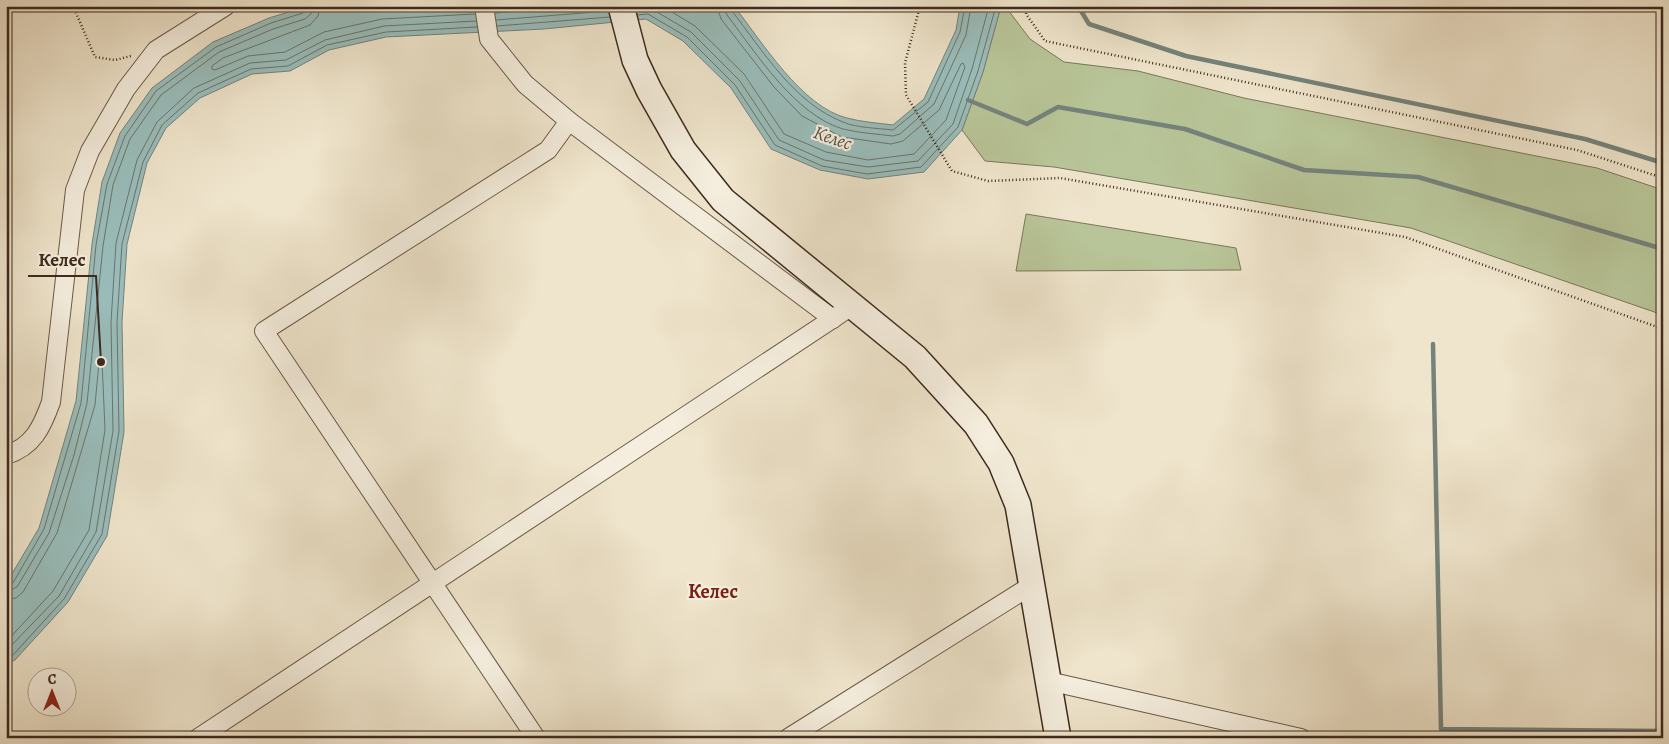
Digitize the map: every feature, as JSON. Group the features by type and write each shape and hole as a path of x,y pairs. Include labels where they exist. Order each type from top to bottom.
{"main road":[{"path":"621,6 635,60 649,90 682,150 723,200 843,312 915,357 976,424 1001,463 1018,505 1058,738"}],"street":[{"path":"6,455 19,451 41,429 51,402 75,190 90,151 126,88 156,50 226,6"},
{"path":"198,738 843,312 714,230 569,121 525,84 489,39 484,6"},
{"path":"536,738 264,331 548,150 569,121"},
{"path":"714,230 734,209"},
{"path":"788,738 1032,585"},
{"path":"1048,681 1301,738"}],"path":[{"path":"73,6 95,56 116,60 156,50"},
{"path":"920,6 905,63 906,95 952,171 988,181 1060,178 1405,237 1663,329"},
{"path":"1027,6 1026,14 1045,41 1577,150 1663,178"}],"green space":[{"path":"1001,6 1005,6 1030,39 1064,62 1138,71 1244,98 1597,168 1663,190 1663,315 1411,228 1054,167 985,161 962,130 983,72"},
{"path":"1026,214 1236,248 1241,270 1016,271"}],"water":[{"name":"Келес","path":"308,6 734,6 784,71 814,101 830,112 847,118 893,125 924,99 956,30 960,6 1001,6 983,72 962,130 924,172 868,179 820,170 771,149 731,88 683,41 646,19 544,29 386,37 329,50 290,71 252,74 200,98 166,128 147,163 127,244 122,322 124,432 107,536 68,602 15,660 6,664 6,584 39,528 76,401 92,244 102,182 120,133 152,88 213,42 269,18"}],"waterway":[{"path":"1078,6 1089,24 1186,56 1585,139 1663,163"},
{"path":"968,100 1027,124 1058,107 1185,129 1304,170 1418,177 1663,249"},
{"path":"1433,344 1441,729 1663,731"}],"place":[{"name":"Келес","path":"101,362"}],"district":[{"name":"Келес","path":"713,591"}]}
